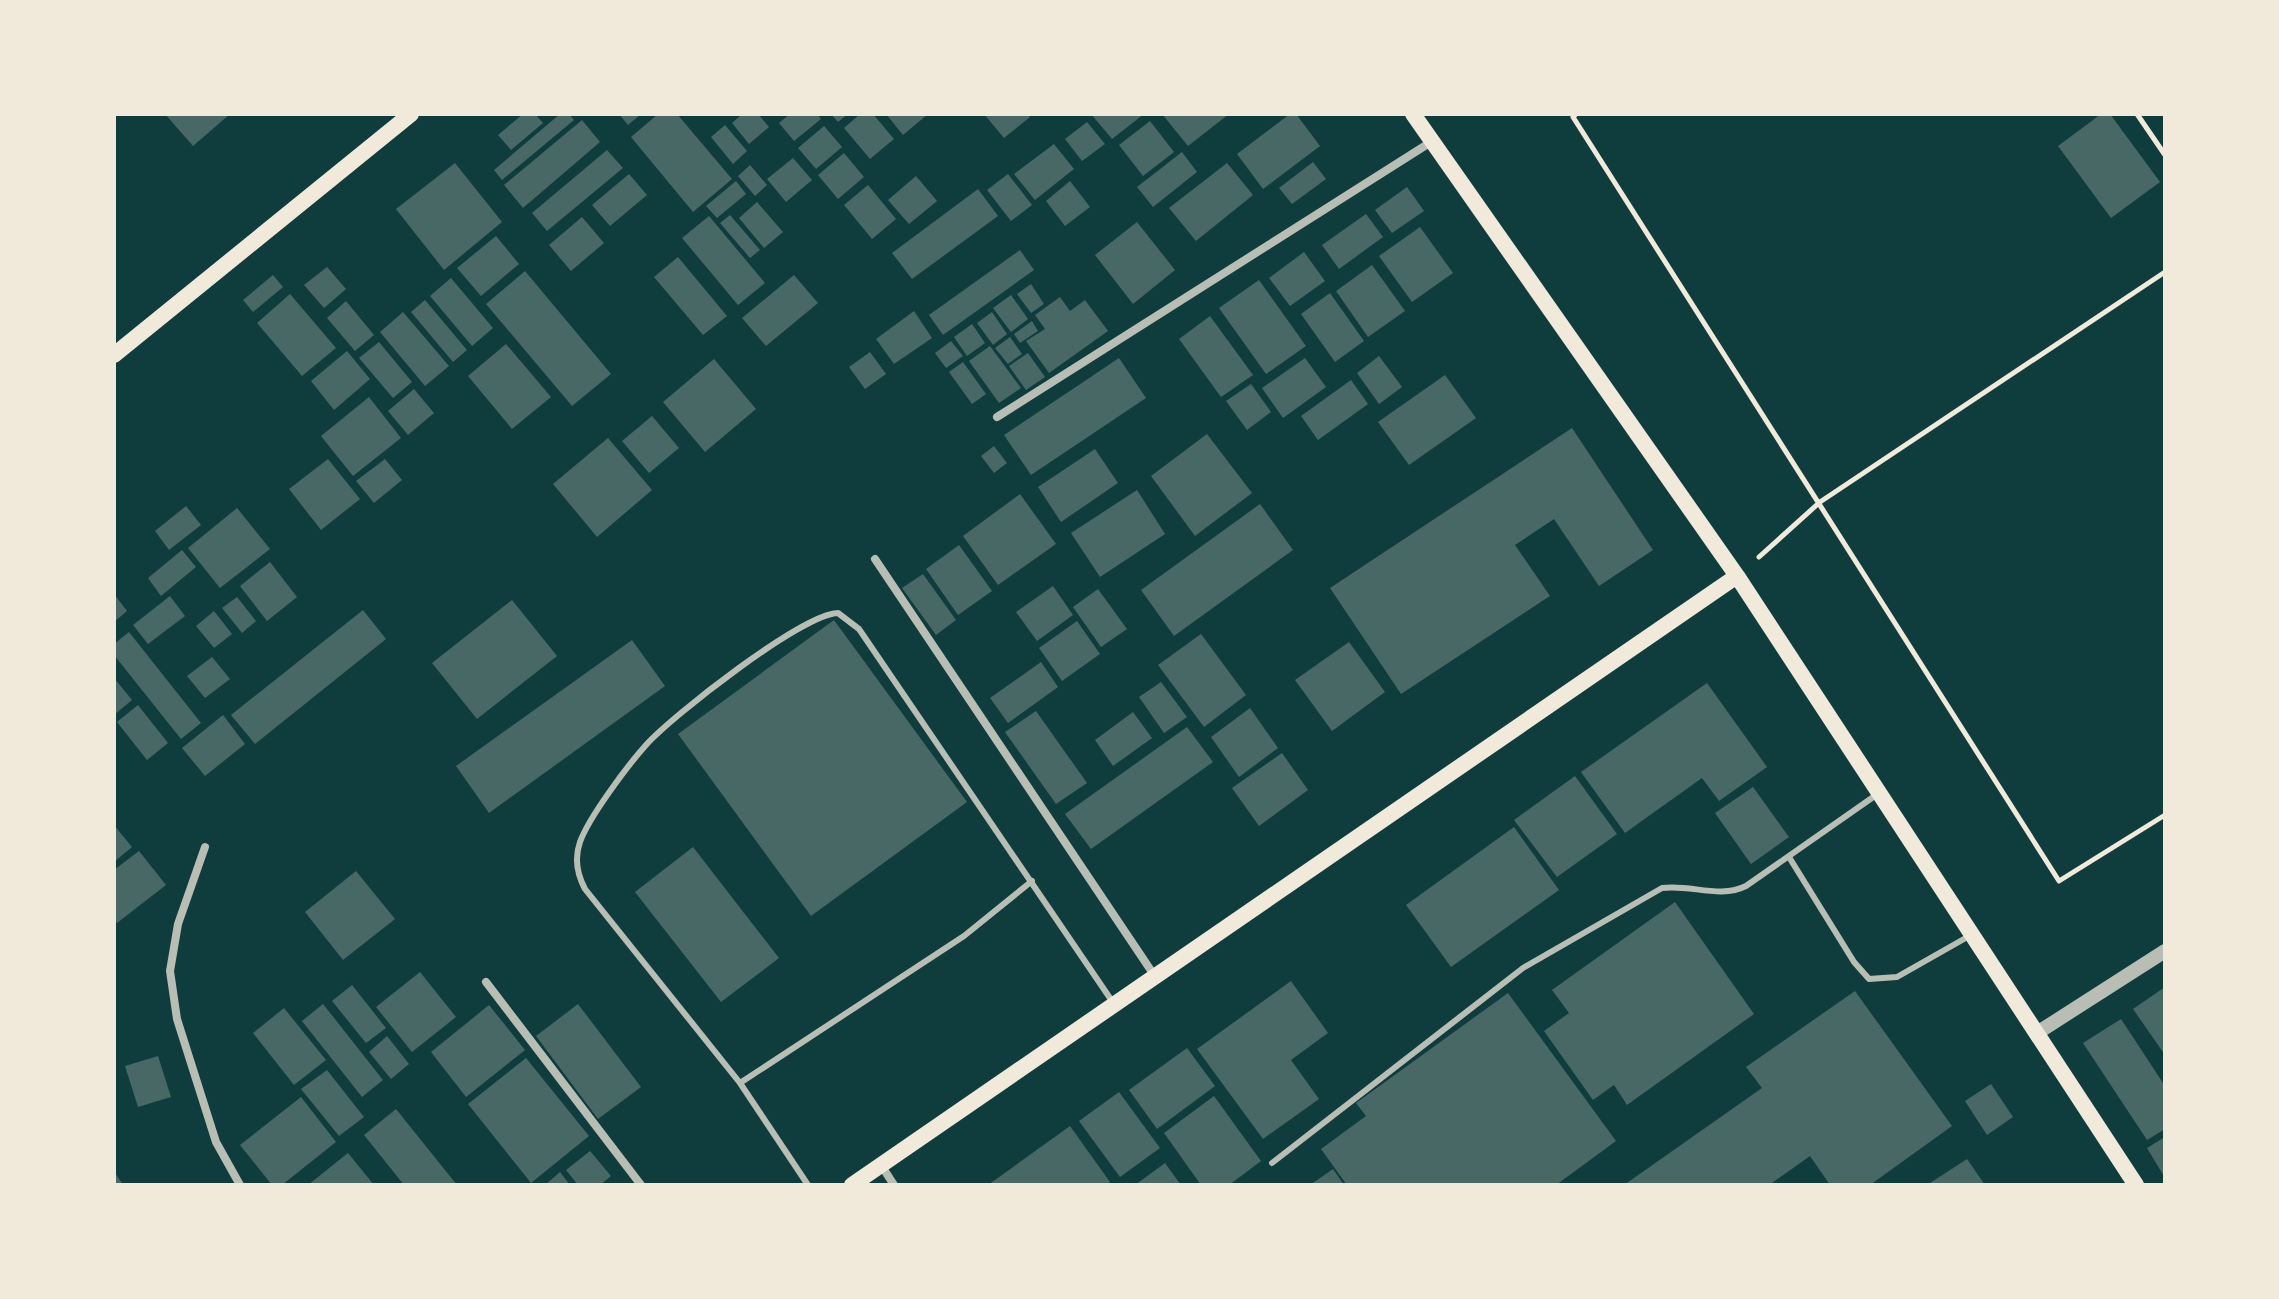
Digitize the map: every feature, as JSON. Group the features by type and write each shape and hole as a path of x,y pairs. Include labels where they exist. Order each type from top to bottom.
{"main road":[{"path":"114,355 411,114"},
{"path":"1413,114 1737,576 2136,1185"},
{"path":"852,1185 1737,576"}],"street":[{"path":"997,417 1431,142"},
{"path":"875,559 1154,975"},
{"path":"205,847 178,924 170,971 177,1019 216,1142 240,1185"},
{"path":"2037,1033 2165,951"},
{"path":"486,982 641,1185"},
{"path":"880,1165 894,1185"}],"lane":[{"path":"808,1185 740,1083 585,889 576,867 580,842 647,744 740,667 828,613 848,618 1114,1004"},
{"path":"1272,1163 1523,968 1662,888 1684,885 1725,893 1736,891 1879,793"},
{"path":"1789,857 1854,962 1869,979 1897,977 1972,935"},
{"path":"740,1083 964,936 1032,881"}],"path":[{"path":"1576,114 1573,117 2059,881 2165,815"},
{"path":"2137,114 2165,155"},
{"path":"1737,576 1820,502 2165,272"}],"building":[{"path":"165,114 230,114 193,146"},
{"path":"523,114 535,114 543,123 511,150 498,135"},
{"path":"560,114 569,114 574,120 502,180 494,170"},
{"path":"619,114 641,114 628,125"},
{"path":"658,114 677,114 732,179 693,212 631,137"},
{"path":"742,114 758,114 769,127 749,144 732,123"},
{"path":"790,114 817,114 821,119 794,141 779,123"},
{"path":"831,114 848,114 838,122"},
{"path":"860,114 873,114 894,139 870,159 844,128"},
{"path":"886,114 928,114 903,135"},
{"path":"984,114 1027,114 1030,117 1004,138"},
{"path":"1091,114 1144,114 1112,139"},
{"path":"1162,114 1229,114 1188,146"},
{"path":"1290,114 1296,114 1320,146 1263,189 1237,154"},
{"path":"2101,114 2110,114 2160,182 2111,218 2058,146"},
{"path":"582,120 600,142 523,208 504,185"},
{"path":"1150,121 1174,152 1143,176 1119,145"},
{"path":"1087,122 1105,144 1082,161 1065,139"},
{"path":"725,125 747,151 733,164 711,137"},
{"path":"824,126 842,147 816,169 798,148"},
{"path":"1054,144 1074,169 1035,200 1014,174"},
{"path":"607,150 623,168 547,231 532,213"},
{"path":"1182,152 1197,172 1153,207 1137,187"},
{"path":"844,153 864,177 838,199 818,175"},
{"path":"793,158 812,180 786,202 767,179"},
{"path":"1313,162 1326,179 1292,204 1279,188"},
{"path":"455,163 502,222 444,270 396,209"},
{"path":"1227,163 1253,195 1196,241 1169,208"},
{"path":"750,165 767,185 755,196 738,176"},
{"path":"629,174 647,195 610,226 592,205"},
{"path":"1008,174 1032,205 1011,221 987,190"},
{"path":"916,176 937,201 909,224 888,200"},
{"path":"736,181 746,194 717,218 706,206"},
{"path":"1070,181 1090,207 1065,226 1046,201"},
{"path":"868,185 896,219 872,239 844,205"},
{"path":"1407,187 1424,211 1392,233 1375,210"},
{"path":"978,189 998,216 912,279 892,253"},
{"path":"757,202 783,232 764,248 739,218"},
{"path":"1366,214 1383,237 1339,269 1322,245"},
{"path":"730,215 760,250 750,258 720,223"},
{"path":"709,216 765,283 738,305 682,238"},
{"path":"582,217 604,243 571,271 549,245"},
{"path":"1137,222 1175,270 1133,304 1095,255"},
{"path":"1420,227 1453,273 1412,302 1379,256"},
{"path":"496,236 519,264 481,296 457,268"},
{"path":"1020,250 1034,270 943,335 929,315"},
{"path":"1304,252 1325,281 1290,306 1269,278"},
{"path":"678,257 727,316 703,335 654,277"},
{"path":"1372,265 1405,311 1368,337 1336,291"},
{"path":"327,267 346,289 324,308 304,285"},
{"path":"525,271 611,374 572,406 486,304"},
{"path":"273,275 283,287 253,312 243,300"},
{"path":"794,275 818,303 766,346 742,318"},
{"path":"451,278 493,328 472,346 430,296"},
{"path":"1259,280 1306,346 1266,374 1219,308"},
{"path":"1031,284 1044,304 1031,313 1017,294"},
{"path":"1330,293 1364,341 1335,362 1301,314"},
{"path":"290,294 336,348 302,376 257,323"},
{"path":"1011,295 1028,319 1011,332 993,308"},
{"path":"1060,297 1070,311 1085,300 1108,331 1049,373 1026,341 1045,329 1035,315"},
{"path":"425,300 467,350 453,362 411,312"},
{"path":"346,301 374,335 355,351 327,318"},
{"path":"914,311 932,338 894,364 876,339"},
{"path":"403,312 449,366 425,386 380,332"},
{"path":"992,312 1007,334 993,345 977,323"},
{"path":"1210,316 1253,375 1221,397 1179,339"},
{"path":"1032,321 1038,331 1020,343 1014,334"},
{"path":"972,324 985,343 967,356 954,337"},
{"path":"1010,337 1022,354 1008,364 995,348"},
{"path":"951,341 963,356 946,368 935,353"},
{"path":"379,342 412,382 393,398 359,358"},
{"path":"506,344 551,397 512,429 468,376"},
{"path":"990,346 1021,388 999,403 969,361"},
{"path":"347,351 370,379 334,410 311,381"},
{"path":"870,352 886,374 865,389 849,367"},
{"path":"1028,353 1045,377 1026,390 1009,366"},
{"path":"1379,356 1402,387 1379,404 1357,373"},
{"path":"1119,358 1146,398 1031,475 1004,435"},
{"path":"1305,358 1326,387 1283,418 1262,388"},
{"path":"714,359 756,409 705,452 663,402"},
{"path":"963,362 986,394 972,404 949,372"},
{"path":"1445,375 1476,418 1409,465 1378,422"},
{"path":"1351,380 1368,404 1318,440 1301,416"},
{"path":"1251,384 1271,412 1247,430 1226,401"},
{"path":"414,389 434,413 408,435 388,411"},
{"path":"369,397 401,438 353,476 321,436"},
{"path":"652,416 679,448 649,473 622,441"},
{"path":"1572,428 1653,550 1599,586 1554,519 1515,545 1550,596 1401,694 1330,588"},
{"path":"1207,434 1252,493 1195,536 1151,476"},
{"path":"608,438 652,490 597,537 553,484"},
{"path":"994,446 1007,463 994,473 981,456"},
{"path":"1095,449 1118,483 1061,522 1038,487"},
{"path":"328,459 360,499 321,530 289,489"},
{"path":"385,459 402,480 374,503 356,481"},
{"path":"1137,490 1165,534 1100,577 1071,533"},
{"path":"1020,494 1056,544 998,585 963,536"},
{"path":"1260,504 1293,550 1174,636 1141,590"},
{"path":"186,506 201,525 169,550 155,531"},
{"path":"237,508 270,549 220,588 188,548"},
{"path":"959,545 992,591 958,615 926,569"},
{"path":"182,550 196,567 161,596 148,578"},
{"path":"270,562 297,597 267,621 240,586"},
{"path":"923,574 956,620 936,635 902,588"},
{"path":"1053,586 1073,615 1037,641 1016,612"},
{"path":"1098,589 1127,629 1101,647 1073,607"},
{"path":"114,594 127,611 114,622"},
{"path":"170,596 185,616 148,644 133,625"},
{"path":"237,597 256,621 242,633 222,608"},
{"path":"512,600 557,656 477,719 432,663"},
{"path":"363,610 386,639 255,744 231,715"},
{"path":"214,611 232,634 214,648 196,626"},
{"path":"834,620 967,802 811,916 678,734"},
{"path":"1077,621 1100,654 1062,681 1039,648"},
{"path":"129,632 201,723 181,739 114,655 114,644"},
{"path":"1201,634 1246,695 1204,727 1158,665"},
{"path":"632,640 665,686 489,813 456,766"},
{"path":"1349,642 1385,692 1332,731 1295,680"},
{"path":"212,657 230,679 205,698 187,676"},
{"path":"1041,662 1058,687 1008,723 990,698"},
{"path":"114,678 132,700 114,715"},
{"path":"1161,682 1187,717 1164,733 1139,697"},
{"path":"1707,683 1767,767 1719,801 1702,778 1625,833 1581,772"},
{"path":"138,705 168,743 147,760 117,722"},
{"path":"1250,708 1278,748 1239,777 1211,737"},
{"path":"1036,711 1087,783 1056,804 1005,732"},
{"path":"1133,712 1152,738 1113,766 1095,740"},
{"path":"223,715 245,744 205,776 182,748"},
{"path":"1187,727 1213,762 1091,849 1065,814"},
{"path":"1282,753 1308,790 1259,826 1232,788"},
{"path":"1575,776 1617,834 1557,877 1514,820"},
{"path":"1753,787 1789,837 1751,864 1715,813"},
{"path":"114,825 132,847 114,862"},
{"path":"1514,827 1559,890 1451,967 1406,905"},
{"path":"693,847 779,958 721,1002 635,892"},
{"path":"139,851 166,885 117,923 114,919 114,870"},
{"path":"356,871 395,919 343,960 305,912"},
{"path":"1675,902 1754,1014 1627,1105 1614,1085 1593,1100 1544,1031 1569,1013 1552,990"},
{"path":"420,972 456,1017 412,1052 376,1007"},
{"path":"1291,981 1328,1033 1291,1060 1319,1099 1263,1139 1197,1049"},
{"path":"352,985 386,1028 366,1043 332,1001"},
{"path":"2165,987 2165,1055 2133,1009"},
{"path":"1855,991 1952,1126 1870,1185 1830,1185 1810,1156 1769,1185 1624,1185 1762,1088 1746,1067"},
{"path":"1508,993 1616,1141 1556,1185 1347,1185 1321,1149 1366,1116 1356,1103"},
{"path":"323,1004 383,1080 362,1097 302,1021"},
{"path":"578,1004 641,1087 598,1119 536,1036"},
{"path":"489,1005 525,1050 466,1097 431,1052"},
{"path":"284,1008 326,1060 294,1085 253,1033"},
{"path":"2121,1019 2165,1086 2165,1129 2147,1140 2083,1043"},
{"path":"387,1036 409,1064 391,1079 369,1052"},
{"path":"1187,1048 1215,1086 1157,1129 1129,1090"},
{"path":"158,1056 171,1097 138,1107 125,1066"},
{"path":"526,1058 589,1136 531,1183 468,1104"},
{"path":"327,1070 364,1117 339,1136 301,1089"},
{"path":"1991,1084 2013,1117 1987,1135 1965,1101"},
{"path":"1119,1092 1160,1148 1120,1177 1079,1121"},
{"path":"1214,1096 1261,1161 1229,1185 1201,1185 1164,1133"},
{"path":"301,1097 336,1142 282,1185 272,1185 240,1145"},
{"path":"396,1109 457,1185 404,1185 364,1135"},
{"path":"1070,1126 1110,1182 1106,1185 988,1185"},
{"path":"2165,1137 2165,1178 2147,1148"},
{"path":"590,1151 611,1176 600,1185 578,1185 566,1170"},
{"path":"348,1153 374,1185 308,1185"},
{"path":"1967,1159 1985,1185 1927,1185"},
{"path":"1165,1163 1181,1185 1135,1185"},
{"path":"1333,1169 1344,1185 1310,1185"},
{"path":"114,1171 123,1185 114,1185"},
{"path":"560,1172 570,1185 545,1185"}]}
